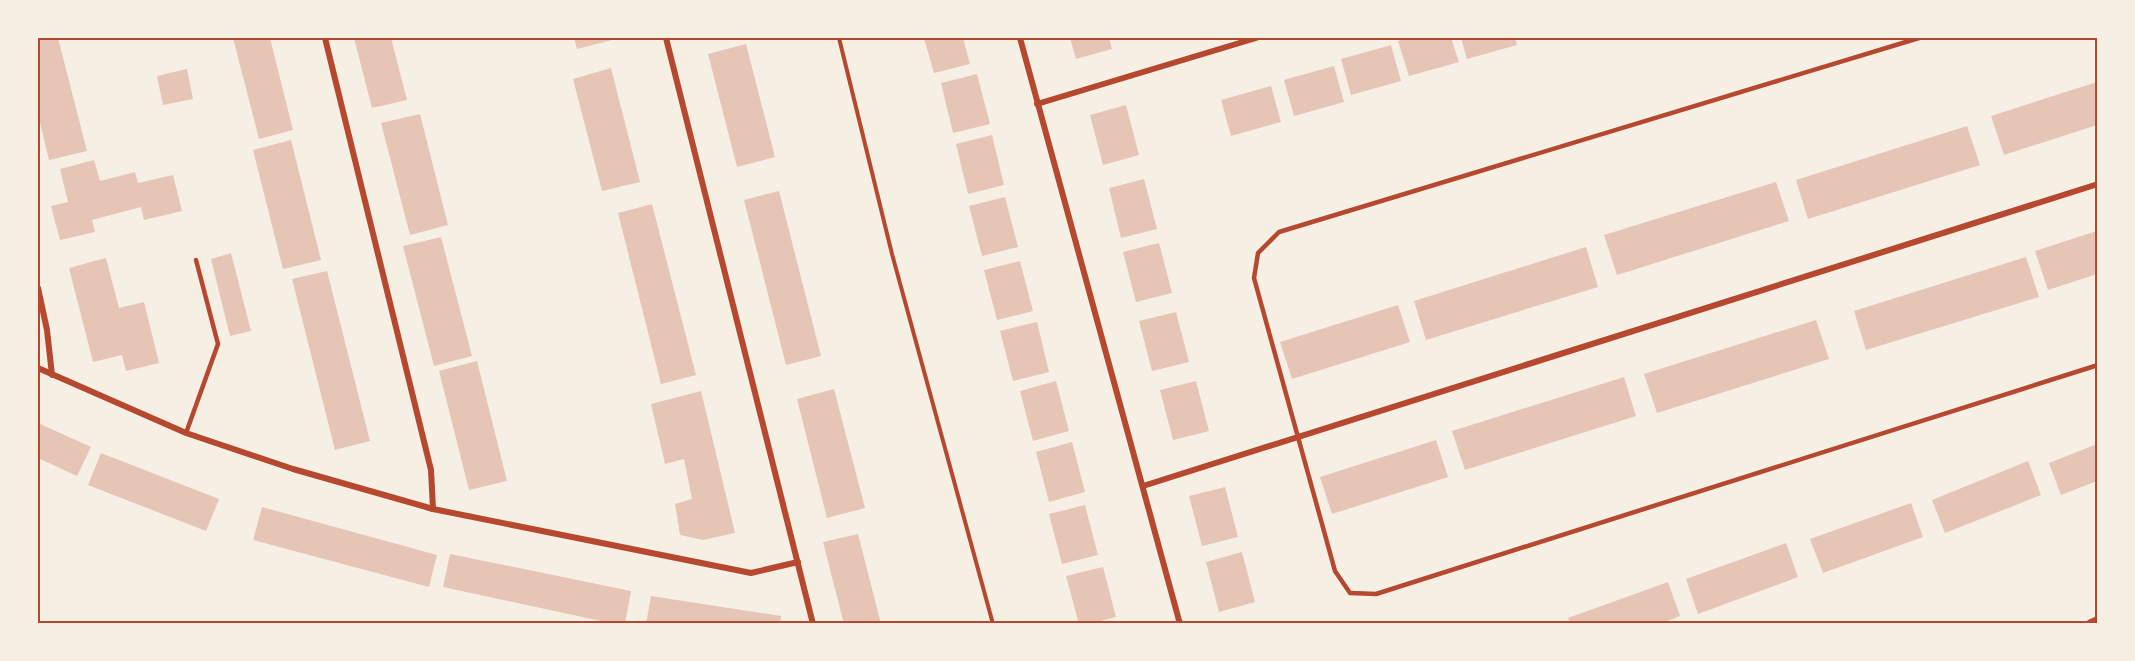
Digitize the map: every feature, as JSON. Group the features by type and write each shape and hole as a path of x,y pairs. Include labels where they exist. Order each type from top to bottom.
{"street":[{"path":"325,38 431,470 433,509"},
{"path":"666,38 813,624"},
{"path":"1020,38 1180,624"},
{"path":"1037,104 1256,38"},
{"path":"1143,486 2097,184"},
{"path":"38,288 47,330 52,375"},
{"path":"38,368 186,433 293,470 433,509 751,573 798,562"},
{"path":"2091,624 2097,621"}],"lane":[{"path":"1919,38 1279,232 1258,253 1254,278 1335,571 1350,593 1376,594 2097,365"},
{"path":"186,433 218,344 196,260"}],"path":[{"path":"838,38 892,254 993,624"}],"building":[{"path":"38,38 58,38 87,151 49,160 38,114"},
{"path":"233,38 270,38 293,130 259,139"},
{"path":"354,38 391,38 407,100 372,108"},
{"path":"574,38 611,38 612,40 577,49"},
{"path":"924,38 963,38 970,64 934,73"},
{"path":"1070,38 1109,38 1112,49 1076,59"},
{"path":"1410,38 1451,38 1459,62 1409,76 1398,41"},
{"path":"1461,38 1515,38 1517,45 1467,59"},
{"path":"746,44 775,157 737,167 708,54"},
{"path":"1391,45 1401,81 1351,95 1341,59"},
{"path":"1334,66 1344,102 1294,116 1284,80"},
{"path":"611,68 640,182 602,191 573,79"},
{"path":"187,69 193,99 163,105 157,76"},
{"path":"977,74 990,124 953,133 941,83"},
{"path":"2097,82 2097,125 2004,155 1991,116"},
{"path":"1271,86 1281,122 1231,136 1221,100"},
{"path":"1126,105 1139,155 1103,165 1090,115"},
{"path":"420,114 448,225 410,235 381,123"},
{"path":"1967,126 1980,165 1808,219 1796,180"},
{"path":"992,135 1004,185 968,194 956,144"},
{"path":"291,140 321,260 283,269 253,150"},
{"path":"94,160 100,181 135,172 138,183 173,175 182,211 144,220 141,207 92,220 95,232 60,240 51,206 68,202 60,169"},
{"path":"1144,179 1157,229 1121,238 1109,188"},
{"path":"1776,182 1789,221 1617,275 1604,235"},
{"path":"779,191 821,356 786,365 744,200"},
{"path":"1005,197 1018,247 982,256 969,206"},
{"path":"652,204 696,375 661,384 618,213"},
{"path":"2097,231 2097,274 2048,290 2035,251"},
{"path":"441,237 472,356 434,366 403,246"},
{"path":"1159,243 1172,293 1136,302 1123,252"},
{"path":"1586,247 1598,287 1426,340 1414,301"},
{"path":"231,253 251,331 230,336 211,259"},
{"path":"2026,257 2039,297 1866,350 1854,311"},
{"path":"106,258 119,308 144,302 159,363 126,371 122,355 93,362 69,268"},
{"path":"1020,261 1033,311 997,320 984,270"},
{"path":"327,271 370,441 335,450 292,279"},
{"path":"1398,305 1410,342 1292,379 1280,342"},
{"path":"1176,312 1189,362 1152,371 1139,321"},
{"path":"1816,320 1829,359 1657,413 1644,374"},
{"path":"1037,322 1049,372 1013,381 1000,331"},
{"path":"477,361 507,481 469,490 439,371"},
{"path":"1624,377 1636,416 1465,470 1452,431"},
{"path":"1056,381 1069,431 1033,441 1020,391"},
{"path":"1196,381 1209,431 1173,440 1160,390"},
{"path":"834,389 865,508 827,518 797,399"},
{"path":"701,391 735,533 703,540 680,535 675,504 692,499 684,459 665,464 651,404"},
{"path":"38,423 91,447 77,476 38,458"},
{"path":"1436,440 1448,477 1332,514 1320,477"},
{"path":"1072,442 1085,492 1049,502 1036,452"},
{"path":"2097,444 2097,481 2061,495 2049,463"},
{"path":"101,453 219,499 206,531 88,485"},
{"path":"2028,461 2041,495 1945,533 1932,500"},
{"path":"1225,487 1238,537 1202,546 1189,496"},
{"path":"1911,503 1923,537 1823,573 1810,539"},
{"path":"1085,505 1098,555 1062,564 1049,514"},
{"path":"262,507 437,555 429,587 253,540"},
{"path":"858,534 881,624 844,624 823,542"},
{"path":"1786,543 1798,577 1698,614 1686,579"},
{"path":"1242,552 1255,602 1219,612 1206,562"},
{"path":"450,554 631,591 625,624 615,624 443,587"},
{"path":"1103,567 1116,617 1089,624 1079,624 1066,576"},
{"path":"1668,582 1680,616 1660,624 1570,624 1568,618"},
{"path":"651,596 781,616 780,624 646,624"}]}
